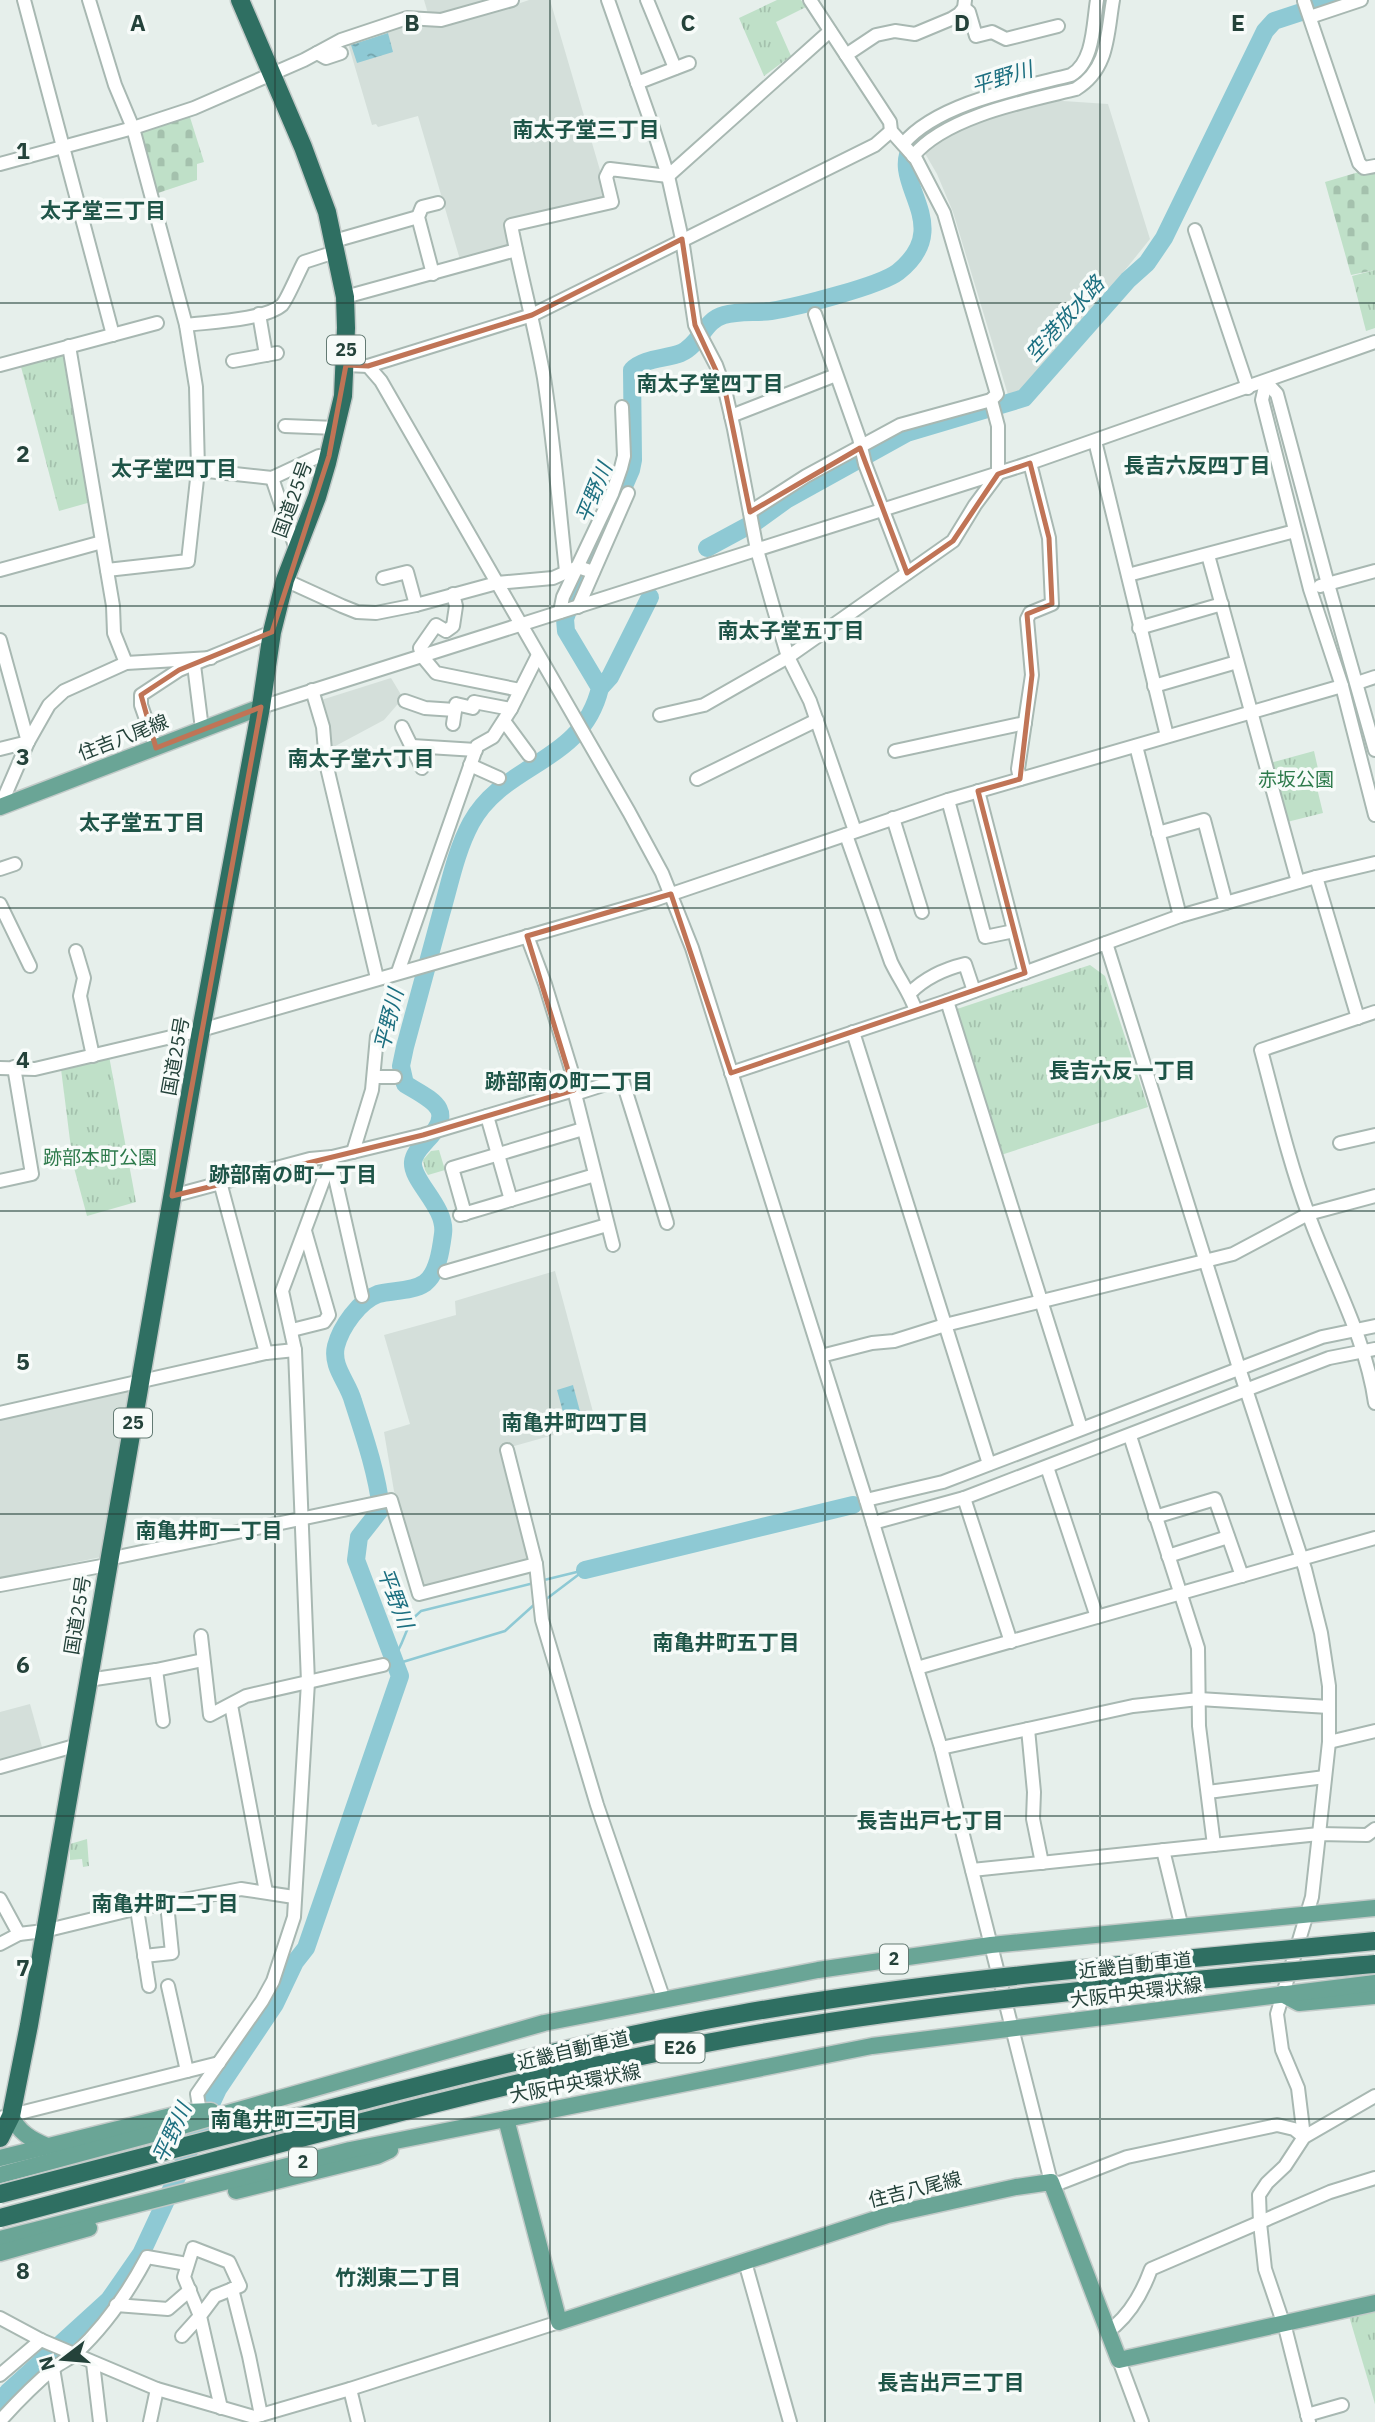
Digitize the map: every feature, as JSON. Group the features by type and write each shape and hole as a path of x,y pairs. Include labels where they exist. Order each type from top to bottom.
{"highway":[{"name":"国道25号","path":"0,2137 29,2025 107,1562 261,707 272,632 285,580 317,498 343,396 346,365 345,297 327,212 303,146 240,0"},
{"name":"近畿自動車道","path":"0,2194 453,2077 734,2015 835,1997 939,1984 1375,1941"},
{"name":"近畿自動車道","path":"0,2218 448,2101 740,2036 944,2006 1375,1964"}],"main road":[{"name":"住吉八尾線","path":"0,807 261,707"},
{"name":"2","path":"0,2175 544,2023 818,1970 991,1945 1375,1908"},
{"name":"大阪中央環状線","path":"0,2241 350,2150 872,2046 1375,1983"},
{"name":"2","path":"1282,1994 1299,2004 1375,1996"},
{"name":"2","path":"0,2158 187,2112 242,2108"},
{"path":"5,2117 32,2140 47,2146"},
{"path":"506,2119 559,2322"},
{"path":"0,2253 377,2156 418,2138"},
{"name":"住吉八尾線","path":"559,2322 888,2215 1016,2186 1051,2182"},
{"path":"1051,2182 1119,2360 1375,2303"},
{"path":"0,2241 7,2241 17,2248"}],"street":[{"path":"24,0 113,335"},
{"path":"89,0 115,85 133,128 186,325 196,387 198,470 188,561 107,570"},
{"path":"0,164 133,128 194,108 341,40 407,18 441,20 512,0"},
{"path":"608,0 668,176 697,328 716,365 731,416 757,550 788,657 817,720 891,962 900,982 910,993 916,1011"},
{"path":"647,0 675,68"},
{"path":"750,512 806,477 900,425 991,400 997,394 944,213 913,156 891,131 890,122 810,0"},
{"path":"903,144 916,131 972,102 1078,71 1087,56 1097,0"},
{"path":"913,156 923,144 971,118 1076,89 1084,84 1099,68 1113,0"},
{"path":"1304,0 1359,163 1364,168 1375,166"},
{"path":"1310,17 1361,0"},
{"path":"846,55 876,36 895,31 915,34 951,19 959,14 964,4"},
{"path":"964,4 976,36 992,32 1006,39 1058,26"},
{"path":"572,569 532,315 511,225 612,202 606,177 610,169 668,176 830,31"},
{"path":"317,53 326,58 341,53"},
{"path":"637,83 689,63"},
{"path":"346,365 368,366 532,315 875,145 891,131"},
{"path":"433,274 418,218 422,206 438,203"},
{"path":"186,325 240,319 276,309 284,304 304,262 334,247 418,218"},
{"path":"1195,230 1248,388"},
{"path":"345,297 516,250"},
{"path":"233,361 272,354 259,314"},
{"path":"815,314 859,438 860,448 907,573"},
{"path":"0,365 157,323"},
{"path":"261,707 998,474 1375,342"},
{"path":"69,346 113,606 114,633 126,663"},
{"path":"368,366 381,381 629,812 662,873 706,987 941,1748 1051,2182 1060,2183 1127,2157 1277,2125 1294,2129 1304,2137"},
{"path":"731,416 836,375"},
{"path":"1266,382 1262,400 1310,589 1342,686 1375,815"},
{"path":"1266,382 1277,394 1375,750"},
{"path":"660,715 704,705 788,657 953,541 998,474 998,426 991,400"},
{"path":"560,612 572,569 612,494 621,468 624,456 622,407"},
{"path":"285,426 336,428"},
{"path":"1095,441 1167,736"},
{"path":"198,470 272,478 319,456 329,456"},
{"path":"1020,779 1018,769 1032,675 1027,619 1030,613 1052,604 1049,538 1030,463"},
{"path":"272,478 296,549"},
{"path":"578,607 628,493"},
{"path":"1128,575 1296,531"},
{"path":"0,570 102,542"},
{"path":"1208,555 1298,882"},
{"path":"285,580 357,612 376,613 497,583 553,578 572,569 593,572"},
{"path":"1310,589 1375,571"},
{"path":"383,578 407,572 416,605"},
{"path":"453,594 456,606 453,626 446,631 436,625 419,648 422,656 436,673 520,690"},
{"path":"1139,628 1222,604"},
{"path":"156,748 141,705 141,695 179,670 272,632"},
{"path":"0,640 28,742"},
{"path":"398,972 477,746 493,737 504,721 538,655"},
{"path":"0,807 28,742 49,705 64,691 126,663 211,658"},
{"path":"1154,686 1237,662"},
{"path":"194,666 202,729"},
{"path":"1357,682 1375,677"},
{"path":"0,1068 35,1069 201,1030 654,900 948,800 1342,686"},
{"path":"312,690 323,727 327,763 377,978"},
{"path":"405,701 425,708 455,710"},
{"path":"453,724 456,704 473,708 474,702 511,709"},
{"path":"697,779 817,720"},
{"path":"504,721 529,755"},
{"path":"895,751 1025,723"},
{"path":"402,727 422,768"},
{"path":"0,750 28,742"},
{"path":"412,746 476,750"},
{"path":"1136,746 1180,916"},
{"path":"470,765 499,778"},
{"path":"978,791 1025,973"},
{"path":"948,800 985,937 1014,931"},
{"path":"893,818 922,912"},
{"path":"1158,833 1204,820 1226,902"},
{"path":"731,1073 947,1001 1180,916 1375,863"},
{"path":"0,869 15,864"},
{"path":"1317,877 1358,1018"},
{"path":"0,904 30,966"},
{"path":"527,936 545,984 574,1079 574,1092 612,1245"},
{"path":"1107,943 1302,1559 1321,1633 1329,1686 1329,1741 1320,1834 1308,1914 1277,2014 1282,2050 1298,2088 1304,2137"},
{"path":"76,951 84,978 80,996 93,1056"},
{"path":"910,993 920,982 949,968 965,964 974,991"},
{"path":"947,1001 1081,1428"},
{"path":"1375,1012 1261,1050 1308,1214 1355,1331 1369,1350 1375,1403"},
{"path":"853,1032 989,1464"},
{"path":"353,1152 375,1077 377,1036"},
{"path":"0,1181 32,1174 14,1067"},
{"path":"375,1077 395,1077"},
{"path":"172,1196 310,1159 332,1158 423,1135 622,1079 667,1223"},
{"path":"487,1116 511,1200"},
{"path":"583,1129 452,1168 463,1214 595,1175"},
{"path":"1340,1143 1375,1135"},
{"path":"200,2112 197,2094 273,1981 294,1917 308,1682 295,1350 282,1291 332,1158"},
{"path":"332,1158 362,1296"},
{"path":"220,1182 266,1353"},
{"path":"821,1356 872,1342 894,1341 945,1325 1233,1254 1308,1214 1375,1196"},
{"path":"445,1272 607,1225"},
{"path":"292,1329 324,1322 329,1315 305,1231"},
{"path":"866,1500 943,1482 1321,1337 1375,1326"},
{"path":"0,1413 266,1353 295,1350"},
{"path":"873,1523 964,1498 1329,1358 1369,1350"},
{"path":"1130,1436 1198,1647 1199,1726 1214,1845"},
{"path":"507,1450 536,1564 542,1620 579,1747 664,2000"},
{"path":"1047,1467 1097,1618"},
{"path":"964,1498 1011,1642"},
{"path":"1155,1517 1215,1499 1242,1576"},
{"path":"0,1585 391,1500 419,1594 536,1564"},
{"path":"1167,1556 1228,1537"},
{"path":"917,1668 1375,1538"},
{"path":"201,1636 210,1715 246,1696 383,1665"},
{"path":"88,1680 203,1660"},
{"path":"156,1670 163,1721"},
{"path":"941,1748 1133,1706 1199,1699 1329,1707"},
{"path":"231,1705 266,1892"},
{"path":"1028,1729 1034,1792 1033,1819 1042,1863"},
{"path":"1329,1741 1375,1731"},
{"path":"0,1767 78,1745"},
{"path":"1208,1792 1325,1777"},
{"path":"972,1870 1320,1834 1367,1835 1375,1829"},
{"path":"1163,1850 1182,1928"},
{"path":"0,1944 19,1934 241,1889 294,1898"},
{"path":"0,1899 19,1934"},
{"path":"144,1956 172,1953 167,1904"},
{"path":"137,1909 149,1986"},
{"path":"168,1986 187,2071"},
{"path":"5,2117 219,2063"},
{"path":"1342,2406 1308,2418 1265,2269 1259,2195 1285,2166 1304,2137 1375,2095"},
{"path":"1115,2326 1130,2312 1151,2269 1330,2192 1375,2178"},
{"path":"182,2336 200,2316 215,2296 240,2286 229,2262 193,2248 184,2277 200,2316 221,2407"},
{"path":"0,2421 53,2368 74,2355 116,2305 147,2258 187,2264"},
{"path":"745,2262 790,2422"},
{"path":"232,2289 250,2356 257,2418"},
{"path":"116,2305 168,2309 190,2290"},
{"path":"0,2318 74,2355 157,2389 257,2418 559,2322"},
{"path":"0,2375 41,2340"},
{"path":"1119,2360 1140,2421"},
{"path":"93,2363 100,2422"},
{"path":"53,2368 62,2422"},
{"path":"150,2422 157,2389"},
{"path":"349,2389 358,2422"}],"highlighted area":[{"path":"682,239 695,325 725,390 750,512 860,448 907,573 953,541 998,474 1030,463 1049,538 1052,604 1027,614 1032,675 1020,779 978,791 1025,973 731,1073 671,894 527,936 574,1090 423,1135 172,1196 261,707 156,748 141,695 179,670 272,632 329,456 346,365 368,366 532,315"}],"shaded area":[{"path":"424,0 489,0 429,17"},
{"path":"529,0 550,0 607,194 602,201 505,220 513,249 461,263 418,116 378,127 376,124 372,125 347,40 404,22 506,8"},
{"path":"1048,100 1108,104 1150,239 1020,394 1009,398 953,212 937,174 923,150 979,121"},
{"path":"391,678 403,698 384,720 328,750 318,701"},
{"path":"555,1271 596,1423 504,1449 530,1557 526,1564 428,1589 421,1585 394,1491 384,1432 410,1424 384,1335 456,1315 455,1301"},
{"path":"130,1387 101,1557 0,1578 0,1414"},
{"path":"30,1704 42,1747 0,1760 0,1712"}],"green space":[{"path":"777,0 801,0 806,7 776,22 791,56 764,76 739,18"},
{"path":"189,114 204,162 197,164 197,180 155,194 138,135 142,130"},
{"path":"1375,171 1375,270 1351,275 1325,182 1359,172 1360,175"},
{"path":"1375,270 1375,328 1366,331 1352,276"},
{"path":"60,352 67,355 91,502 59,511 20,363"},
{"name":"赤坂公園","path":"1314,751 1321,782 1316,784 1323,813 1287,822 1270,763"},
{"path":"1090,965 1105,976 1148,1107 1001,1155 954,1010"},
{"name":"跡部本町公園","path":"109,1056 136,1202 87,1216 73,1164 61,1069"},
{"path":"439,1150 445,1170 428,1175 423,1160 431,1151"},
{"path":"87,1839 89,1866 83,1867 82,1859 70,1860 70,1844"},
{"path":"1375,2310 1375,2404 1349,2316"}],"water":[{"path":"388,33 393,52 357,63 351,45"},
{"path":"573,1385 582,1419 566,1423 557,1390"}],"waterway":[{"name":"平野川","path":"0,2402 109,2300 141,2254 218,2089 275,2004 295,1962 306,1948 400,1676 356,1560 359,1537 381,1509 366,1441 351,1394 336,1361 336,1346 346,1323 364,1302 378,1294 420,1286 429,1279 438,1260 443,1224 435,1204 417,1177 413,1162 418,1150 436,1129 440,1113 431,1101 405,1084 401,1066 405,1047 454,867 471,823 485,803 503,787 577,733 591,713 600,688 566,631 565,619 577,585 601,539 631,470 632,370 642,363 681,353 693,344 712,322 724,315 771,311 799,305 856,289 898,272 915,255 922,238 922,221 908,175 907,160 914,143 971,111 1074,83 1090,68 1095,58 1105,0"},
{"name":"空港放水路","path":"707,548 757,521 786,500 907,433 1024,398 1128,280 1147,263 1164,238 1265,31 1274,21 1338,0"},
{"name":"空港放水路","path":"600,688 610,677 650,597"},
{"path":"585,1570 853,1505"},
{"path":"540,1581 585,1570"},
{"path":"545,1600 582,1572"},
{"path":"394,1657 412,1621 421,1611 534,1583"},
{"path":"396,1664 505,1631 536,1603"}],"district":[{"name":"南太子堂三丁目","path":"586,130"},
{"name":"太子堂三丁目","path":"103,211"},
{"name":"南太子堂四丁目","path":"710,384"},
{"name":"長吉六反四丁目","path":"1197,466"},
{"name":"太子堂四丁目","path":"174,469"},
{"name":"南太子堂五丁目","path":"791,631"},
{"name":"南太子堂六丁目","path":"361,759"},
{"name":"太子堂五丁目","path":"142,823"},
{"name":"長吉六反一丁目","path":"1122,1071"},
{"name":"跡部南の町二丁目","path":"569,1082"},
{"name":"跡部南の町一丁目","path":"293,1175"},
{"name":"南亀井町四丁目","path":"575,1423"},
{"name":"南亀井町一丁目","path":"209,1531"},
{"name":"南亀井町五丁目","path":"726,1643"},
{"name":"長吉出戸七丁目","path":"930,1821"},
{"name":"南亀井町二丁目","path":"165,1904"},
{"name":"南亀井町三丁目","path":"284,2120"},
{"name":"竹渕東二丁目","path":"398,2278"},
{"name":"長吉出戸三丁目","path":"951,2383"}]}
